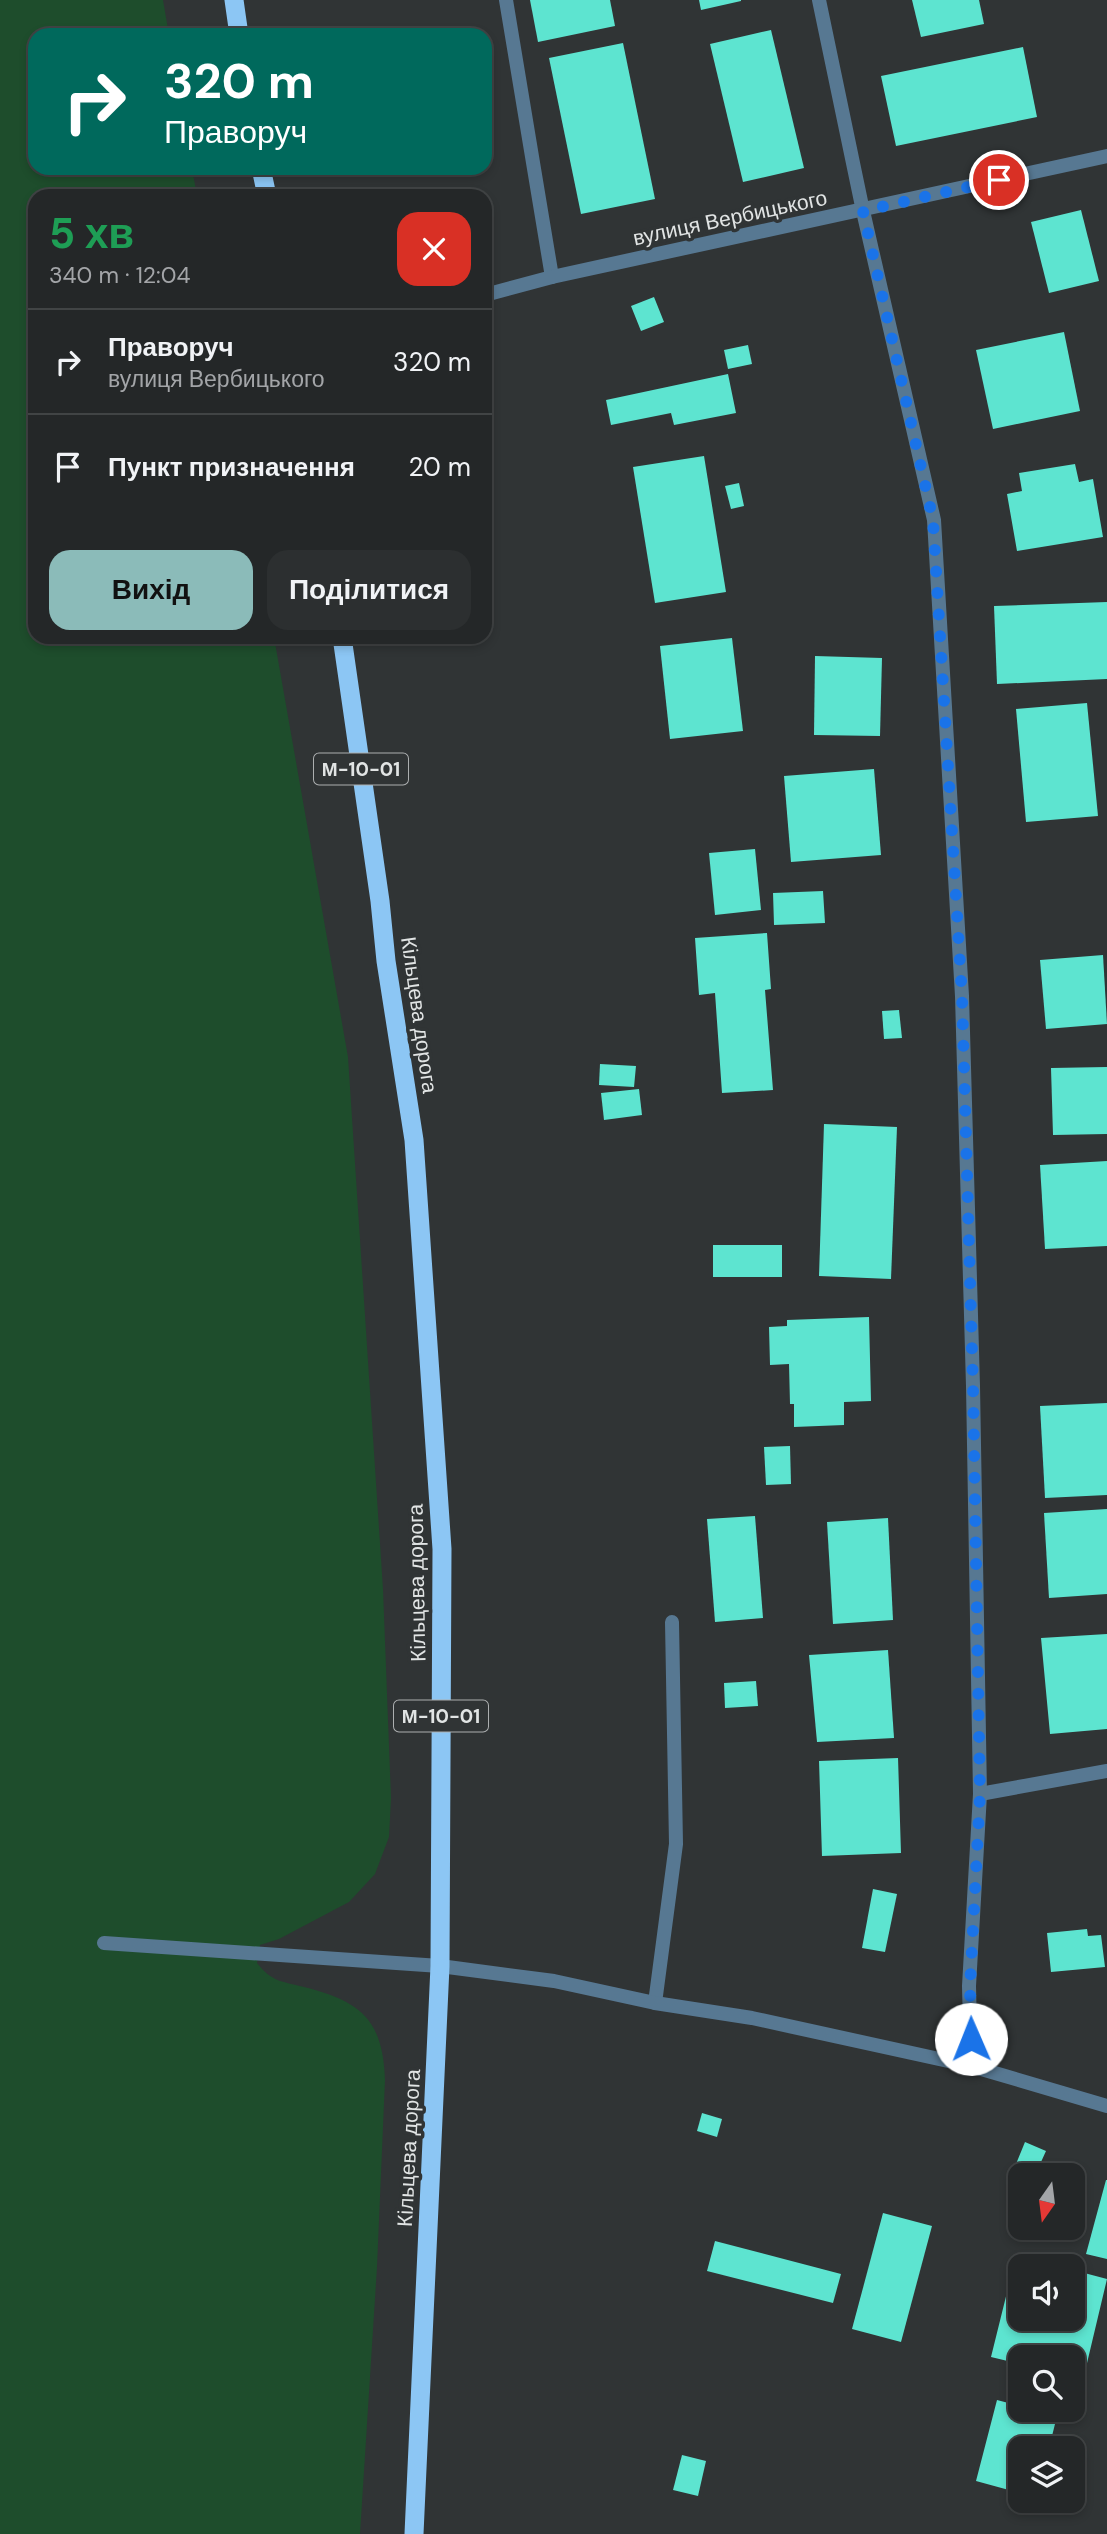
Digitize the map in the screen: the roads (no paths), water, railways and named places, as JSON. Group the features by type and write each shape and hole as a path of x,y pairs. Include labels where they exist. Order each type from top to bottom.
{"highway":[{"path":"234,0 238,28"},
{"name":"Кільцева дорога","path":"343,644 379,888 386,961 414,1140 442,1549 440,1966 414,2534"}],"street":[{"path":"506,0 552,277"},
{"path":"818,0 933,520 962,996 973,1386 980,1794 970,1986 971,2066"},
{"name":"вулиця Вербицького","path":"492,293 552,277 1107,156"},
{"path":"655,2003 676,1844 672,1622"},
{"path":"980,1794 1107,1771"},
{"path":"104,1943 440,1966 554,1981 655,2003 752,2018 971,2066 1107,2106"}]}
